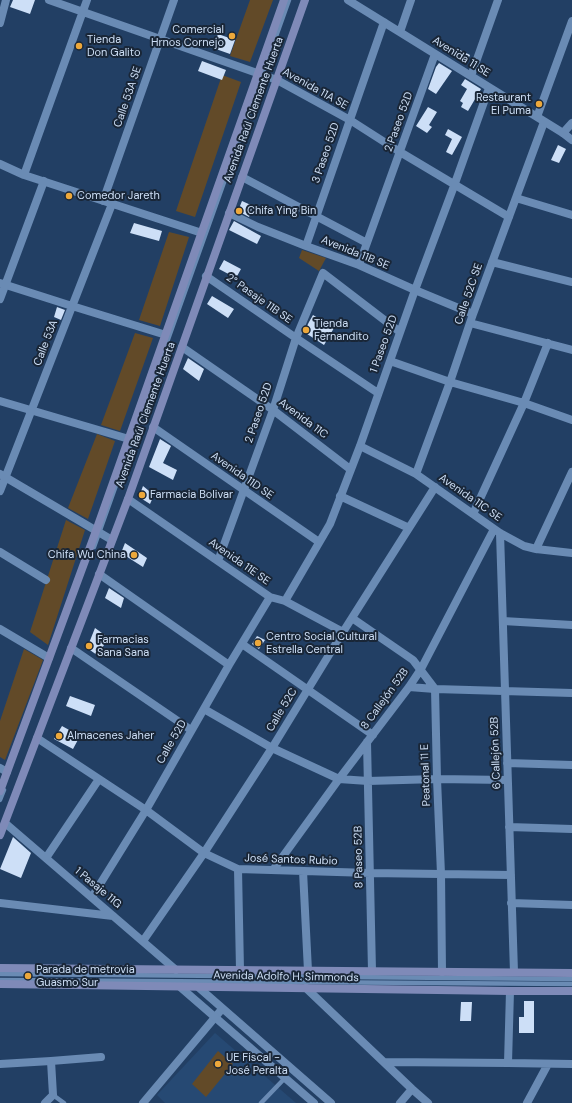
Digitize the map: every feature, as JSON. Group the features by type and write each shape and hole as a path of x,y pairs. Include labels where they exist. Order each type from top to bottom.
{"main road":[{"name":"Avenida Raúl Clemente Huerta","path":"0,791 4,770 98,532 129,439 260,74 284,0"},
{"name":"Avenida Raúl Clemente Huerta","path":"0,835 128,499 305,0"},
{"name":"Avenida Adolfo H. Simmonds","path":"0,968 572,973"},
{"name":"Avenida Adolfo H. Simmonds","path":"0,984 572,991"}],"street":[{"path":"0,23 6,0"},
{"name":"Avenida 11A SE","path":"49,0 277,80 350,120 454,186 509,217"},
{"path":"24,175 87,0"},
{"name":"Calle 53A SE","path":"103,201 174,0"},
{"name":"Avenida 11 SE","path":"348,0 541,119 572,140"},
{"path":"400,32 412,0"},
{"path":"471,76 498,0"},
{"name":"Calle 52C SE","path":"416,474 516,198 572,21"},
{"name":"3 Paseo 52D","path":"306,246 384,22"},
{"name":"2 Paseo 52D","path":"359,265 435,54"},
{"name":"1 Paseo 52D","path":"285,601 330,524 360,446 489,88"},
{"path":"563,133 572,123"},
{"path":"0,164 24,175 202,233"},
{"path":"242,177 367,244"},
{"path":"0,299 3,284 44,181"},
{"path":"516,198 572,215"},
{"name":"Calle 53A","path":"0,491 3,476 32,410 112,204"},
{"name":"Avenida 11B SE","path":"229,213 258,227 359,265 473,314"},
{"path":"492,262 572,282"},
{"name":"2 Paseo 52D","path":"218,561 273,410 296,338 323,273 400,332"},
{"name":"2° Pasaje 11B SE","path":"206,276 378,393"},
{"path":"3,284 166,335"},
{"path":"470,323 572,350"},
{"path":"473,514 524,403 548,343"},
{"name":"Avenida 11C","path":"182,347 273,410 350,469"},
{"path":"390,361 450,382 524,403 572,420"},
{"path":"0,401 129,439"},
{"name":"Avenida 11D SE","path":"153,427 319,542"},
{"name":"Avenida 11C SE","path":"360,446 416,474 497,531 524,546 536,549 572,553"},
{"path":"536,549 572,472"},
{"path":"3,476 112,540"},
{"name":"Calle 52C","path":"143,941 204,853 272,748 343,632 435,487"},
{"path":"340,496 409,528"},
{"name":"Avenida 11E SE","path":"128,499 270,597 285,601 343,632"},
{"name":"6 Callejón 52B","path":"497,531 503,621 514,972"},
{"name":"8 Callejón 52B","path":"273,870 421,669 497,531"},
{"path":"0,552 46,580"},
{"path":"99,574 229,665"},
{"name":"Calle 52D","path":"92,898 146,810 191,730 270,597"},
{"path":"352,618 413,660 435,689"},
{"path":"503,621 572,625"},
{"path":"0,629 49,658"},
{"path":"242,644 373,735"},
{"path":"71,648 191,730"},
{"path":"409,687 572,693"},
{"name":"Peatonal 11 E","path":"435,689 441,874 442,972"},
{"path":"204,709 272,748 339,779 368,781 437,779 508,780"},
{"name":"José Santos Rubio","path":"37,738 146,810 204,853 238,869 511,875"},
{"name":"8 Paseo 52B","path":"367,742 372,971"},
{"path":"507,763 572,765"},
{"path":"46,858 99,779"},
{"name":"1 Pasaje 11G","path":"5,822 176,970"},
{"path":"509,827 572,829"},
{"path":"238,869 240,970"},
{"path":"303,871 308,970"},
{"path":"0,903 114,916"},
{"path":"511,903 572,905"},
{"path":"179,986 314,1103"},
{"path":"197,986 331,1103"},
{"path":"306,988 428,1103"},
{"path":"508,1063 510,991"},
{"path":"143,1103 222,1009"},
{"path":"0,1064 101,1058"},
{"path":"45,1103 53,1095 51,1062"},
{"path":"385,1062 572,1064"},
{"path":"527,1103 548,1064"},
{"path":"400,1103 412,1089"}],"lane":[{"path":"0,800 98,532 260,74 289,0"},
{"name":"Avenida Adolfo H. Simmonds","path":"0,974 572,979"},
{"name":"Avenida Adolfo H. Simmonds","path":"0,980 572,984"},
{"path":"261,1103 285,1078"},
{"path":"53,1095 64,1103"}],"shaded area":[{"path":"250,0 273,0 250,62 230,56"},
{"path":"222,75 241,82 195,217 176,211"},
{"path":"169,232 189,237 160,326 139,320"},
{"path":"302,250 326,258 319,271 299,258"},
{"path":"135,333 153,338 120,431 101,425"},
{"path":"97,434 115,441 88,519 68,508"},
{"path":"66,520 85,530 48,645 30,632"},
{"path":"24,649 43,660 5,760 0,757 0,721"},
{"name":"UE Fiscal - José Peralta","path":"215,1033 296,1103 165,1103 157,1095"},
{"path":"218,1051 233,1064 206,1097 192,1084"}],"building":[{"path":"13,0 35,0 30,14 10,7"},
{"path":"218,34 235,40 230,54 213,48"},
{"path":"456,48 470,55 467,62 452,55"},
{"path":"202,61 226,70 222,80 198,71"},
{"path":"439,63 452,71 436,94 428,89 436,67"},
{"path":"465,79 481,89 468,111 461,107 463,103 460,101 467,89 461,85"},
{"path":"428,107 437,112 429,125 432,127 427,133 416,126"},
{"path":"448,129 462,137 452,155 446,152 452,139 445,135"},
{"path":"558,145 566,149 559,163 551,160"},
{"path":"242,201 253,206 249,217 238,211"},
{"path":"234,221 261,236 257,244 229,230"},
{"path":"134,223 162,231 159,241 130,233"},
{"path":"224,260 241,269 236,278 219,269"},
{"path":"212,296 234,309 228,318 207,304"},
{"path":"57,307 65,310 61,320 54,317"},
{"path":"313,315 334,328 324,345 304,332"},
{"path":"188,358 204,369 199,381 183,369"},
{"path":"160,439 171,446 163,463 177,470 173,480 149,467"},
{"path":"143,486 154,495 150,504 139,497"},
{"name":"Chifa Wu China","path":"125,543 147,558 143,567 121,553"},
{"path":"109,588 124,598 121,608 105,598"},
{"path":"95,628 109,638 97,655 87,648"},
{"name":"Centro Social Cultural Estrella Central","path":"257,636 265,640 259,649 252,644"},
{"path":"70,696 95,705 91,716 66,706"},
{"path":"62,726 80,736 73,749 54,739"},
{"path":"13,837 31,853 21,878 0,869"},
{"path":"524,1001 534,1001 534,1033 519,1033 519,1017 524,1017"},
{"path":"461,1002 472,1002 471,1021 460,1021"}],"place":[{"name":"Comercial Hrnos Cornejo","path":"232,36"},
{"name":"Tienda Don Galito","path":"79,46"},
{"name":"Restaurant El Puma","path":"539,104"},
{"name":"Comedor Jareth","path":"69,196"},
{"name":"Chifa Ying Bin","path":"239,211"},
{"name":"Tienda Fernandito","path":"306,330"},
{"name":"Farmacia Bolivar","path":"142,495"},
{"name":"Chifa Wu China","path":"134,555"},
{"name":"Centro Social Cultural Estrella Central","path":"258,643"},
{"name":"Farmacias Sana Sana","path":"89,646"},
{"name":"Almacenes Jaher","path":"59,736"},
{"name":"Parada de metrovia Guasmo Sur","path":"28,976"},
{"name":"UE Fiscal - José Peralta","path":"218,1064"}]}
